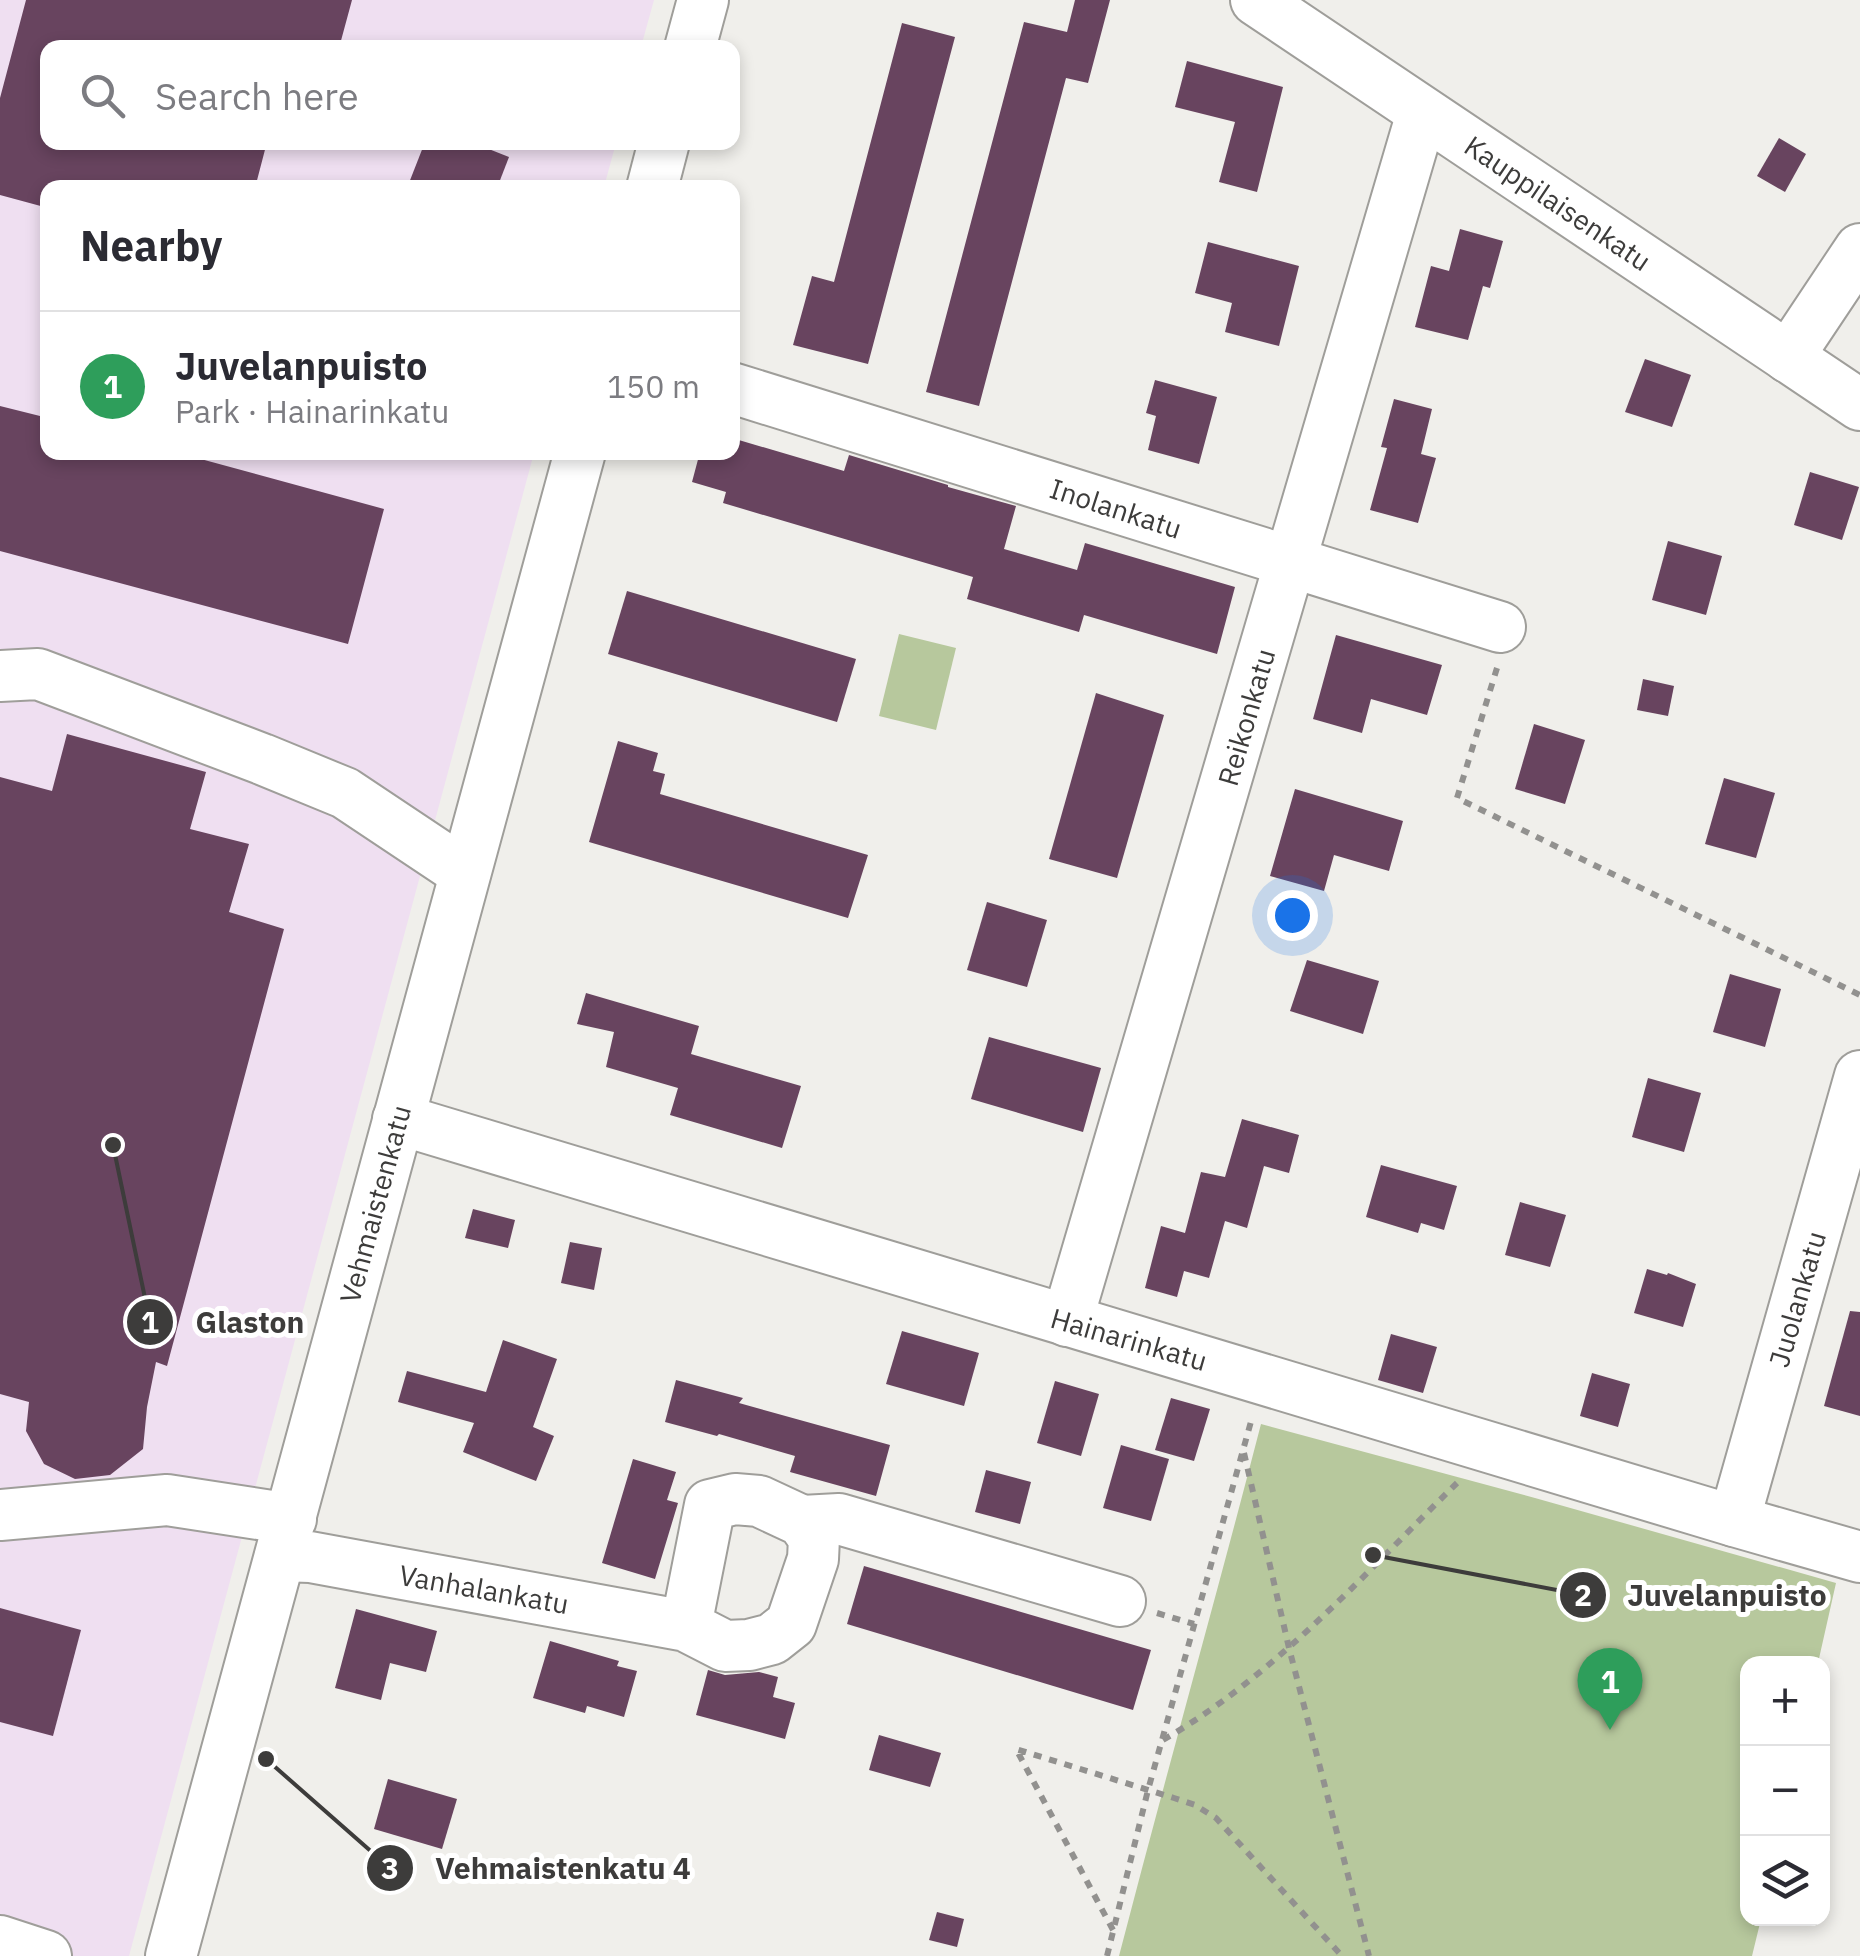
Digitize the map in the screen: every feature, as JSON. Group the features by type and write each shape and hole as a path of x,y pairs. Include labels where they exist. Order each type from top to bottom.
{"street":[{"path":"692,40 703,0"},
{"name":"Kauppilaisenkatu","path":"1256,0 1860,405"},
{"name":"Reikonkatu","path":"1068,1321 1422,113"},
{"path":"654,180 662,150"},
{"path":"1788,356 1860,249"},
{"name":"Inolankatu","path":"740,391 1500,627"},
{"name":"Vehmaistenkatu","path":"171,1956 578,460"},
{"path":"0,676 38,674 345,793 465,873"},
{"name":"Juolankatu","path":"1734,1521 1860,1076"},
{"name":"Hainarinkatu","path":"398,1119 1860,1557"},
{"name":"Vanhalankatu","path":"0,1515 167,1500 286,1538 310,1557 686,1626 724,1646 772,1639 791,1624 813,1559 814,1538 802,1521"},
{"path":"686,1626 710,1505 735,1500 759,1501 802,1521 839,1519 1120,1601"},
{"path":"0,1941 46,1956"}],"path":[{"path":"1500,627 1497,669 1457,798 1860,995"},
{"path":"1107,1956 1148,1790 1264,1378"},
{"path":"1163,1740 1190,1726 1289,1648 1494,1447"},
{"path":"1243,1448 1289,1648 1369,1956"},
{"path":"1113,1930 1016,1750 1148,1790 1195,1806 1216,1818 1342,1956"}],"shaded area":[{"path":"0,0 654,0 643,40 40,40 40,150 614,150 606,180 40,180 40,460 532,460 129,1956 0,1956"}],"green space":[{"path":"899,634 956,648 936,730 879,716"},
{"path":"1261,1424 1836,1583 1820,1656 1740,1656 1740,1926 1759,1926 1752,1956 1119,1956"}],"building":[{"path":"26,0 352,0 341,40 40,40 40,150 265,150 257,180 40,180 40,206 0,195 0,98"},
{"path":"1075,0 1110,0 1088,83 1066,78 979,406 926,392 1024,22 1067,32"},
{"path":"902,23 955,37 868,364 793,345 812,276 834,282"},
{"path":"1187,61 1283,87 1257,192 1219,182 1235,122 1175,107"},
{"path":"1779,138 1806,154 1785,192 1757,176"},
{"path":"422,150 491,150 509,157 500,180 410,180"},
{"path":"1460,229 1503,241 1490,288 1483,286 1468,340 1415,327 1431,266 1449,271"},
{"path":"1208,242 1299,266 1279,346 1225,332 1232,303 1195,293"},
{"path":"1645,359 1691,375 1672,427 1625,412"},
{"path":"1155,380 1217,397 1199,464 1148,450 1156,416 1146,413"},
{"path":"1394,399 1432,409 1421,454 1436,458 1418,523 1370,510 1387,448 1381,447"},
{"path":"0,406 40,416 40,460 204,460 384,509 348,644 0,551"},
{"path":"740,440 844,471 849,455 1016,506 1004,549 1077,570 1085,543 1235,587 1217,654 1084,615 1079,632 967,599 973,577 723,503 726,492 692,482 698,460 740,460"},
{"path":"1810,472 1859,487 1842,540 1794,525"},
{"path":"1668,541 1722,556 1706,615 1652,600"},
{"path":"627,591 856,659 837,722 608,654"},
{"path":"1336,635 1442,665 1427,715 1371,699 1362,733 1313,719"},
{"path":"1643,679 1674,686 1668,716 1637,710"},
{"path":"1096,693 1164,715 1117,878 1049,859"},
{"path":"1534,724 1585,740 1565,804 1515,789"},
{"path":"67,734 206,772 190,829 249,844 229,912 284,929 167,1366 156,1362 143,1449 110,1475 75,1479 44,1464 26,1431 29,1402 0,1394 0,777 52,791"},
{"path":"618,741 658,753 653,771 665,774 660,794 868,855 848,918 589,842"},
{"path":"1724,778 1775,793 1756,858 1705,844"},
{"path":"1295,789 1403,821 1389,871 1334,855 1324,891 1270,876"},
{"path":"987,902 1047,920 1027,987 967,970"},
{"path":"1307,960 1379,981 1363,1034 1290,1011"},
{"path":"1730,974 1781,989 1765,1047 1713,1032"},
{"path":"586,993 699,1026 691,1054 801,1086 782,1148 670,1115 678,1088 606,1067 614,1032 577,1024"},
{"path":"989,1037 1101,1068 1083,1132 971,1099"},
{"path":"1648,1078 1701,1093 1684,1152 1632,1137"},
{"path":"1242,1119 1299,1135 1289,1173 1264,1166 1247,1228 1225,1221 1209,1278 1184,1271 1177,1297 1145,1288 1161,1226 1185,1233 1201,1172 1225,1177"},
{"path":"1381,1165 1457,1186 1444,1230 1421,1223 1418,1233 1366,1217"},
{"path":"1520,1202 1566,1215 1550,1267 1505,1255"},
{"path":"473,1209 515,1220 508,1248 465,1238"},
{"path":"570,1242 602,1248 594,1290 561,1283"},
{"path":"1647,1269 1696,1284 1683,1327 1634,1313"},
{"path":"1850,1311 1860,1312 1860,1416 1824,1406"},
{"path":"902,1331 979,1353 964,1406 886,1384"},
{"path":"1391,1334 1437,1347 1423,1393 1378,1380"},
{"path":"503,1340 557,1359 533,1427 554,1436 536,1481 463,1452 474,1423 398,1402 407,1371 486,1392"},
{"path":"1592,1373 1630,1384 1618,1427 1580,1416"},
{"path":"676,1380 743,1398 739,1403 890,1445 876,1496 790,1472 795,1456 665,1422"},
{"path":"1055,1381 1099,1394 1081,1456 1037,1443"},
{"path":"1171,1398 1210,1409 1194,1461 1155,1450"},
{"path":"1121,1445 1169,1459 1151,1521 1103,1508"},
{"path":"633,1459 676,1472 667,1500 678,1503 655,1579 602,1563"},
{"path":"986,1470 1031,1482 1020,1524 975,1512"},
{"path":"864,1566 1151,1650 1133,1710 847,1624"},
{"path":"0,1608 81,1630 53,1736 0,1722"},
{"path":"356,1609 437,1631 426,1672 390,1663 381,1700 335,1688"},
{"path":"550,1641 619,1661 617,1666 637,1671 624,1717 587,1706 585,1713 533,1698"},
{"path":"708,1670 725,1675 759,1672 778,1677 773,1697 795,1703 785,1739 696,1715"},
{"path":"879,1735 941,1753 930,1787 869,1770"},
{"path":"388,1779 457,1799 442,1849 374,1829"},
{"path":"937,1912 964,1919 957,1947 929,1940"}],"place":[{"name":"Glaston","path":"113,1145"},
{"name":"Juvelanpuisto","path":"1373,1555"},
{"name":"Juvelanpuisto","path":"1610,1730"},
{"name":"Vehmaistenkatu 4","path":"266,1759"}]}
